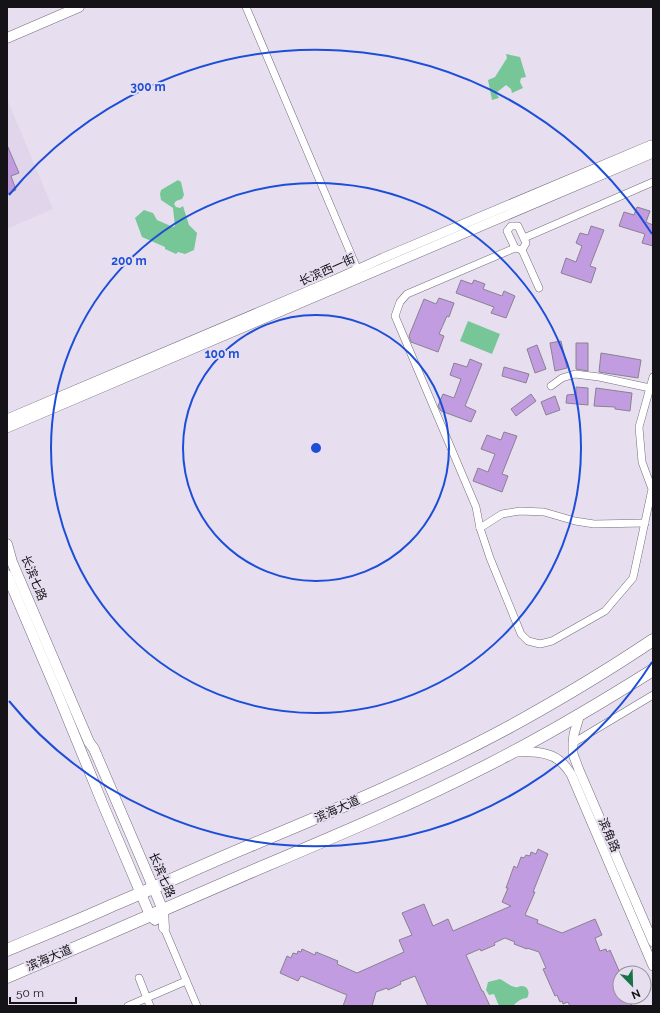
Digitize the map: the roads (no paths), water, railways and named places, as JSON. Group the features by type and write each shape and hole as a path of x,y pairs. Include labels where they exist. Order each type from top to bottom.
{"highway":[{"name":"滨海大道","path":"7,950 348,805 402,780 510,727 611,668 653,640"},
{"name":"滨海大道","path":"7,977 395,810 449,785 513,752 653,670"}],"main road":[{"path":"7,31 63,7"},
{"path":"7,38 79,7"},
{"name":"长滨七路","path":"7,544 12,562 163,910 164,928"},
{"name":"长滨七路","path":"7,575 140,893 150,915 164,928"}],"street":[{"path":"246,7 359,273"},
{"name":"长滨西一街","path":"7,419 359,273 506,215 653,152 651,145 359,273 7,428"},
{"path":"524,238 653,182"},
{"path":"506,215 511,226"},
{"path":"511,226 518,226 524,238 526,243 522,250"},
{"path":"511,226 507,231 514,248"},
{"path":"522,250 514,248 407,294 400,302 395,316 476,507 480,528 490,558 521,634 528,641 540,644 552,641 605,611 633,578 652,489 642,462 639,427 653,377"},
{"path":"522,250 539,288"},
{"path":"551,386 562,378 575,374 599,377 650,388"},
{"path":"480,528 502,514 520,511 544,512 575,521 594,524 645,523"},
{"path":"573,742 653,695"},
{"name":"滨角路","path":"580,714 574,734 573,754 653,942"},
{"name":"滨角路","path":"513,752 531,751 552,755 561,762 571,774 653,966"},
{"path":"164,928 197,1006"},
{"path":"139,978 150,1006"},
{"path":"128,1006 186,981"}]}
